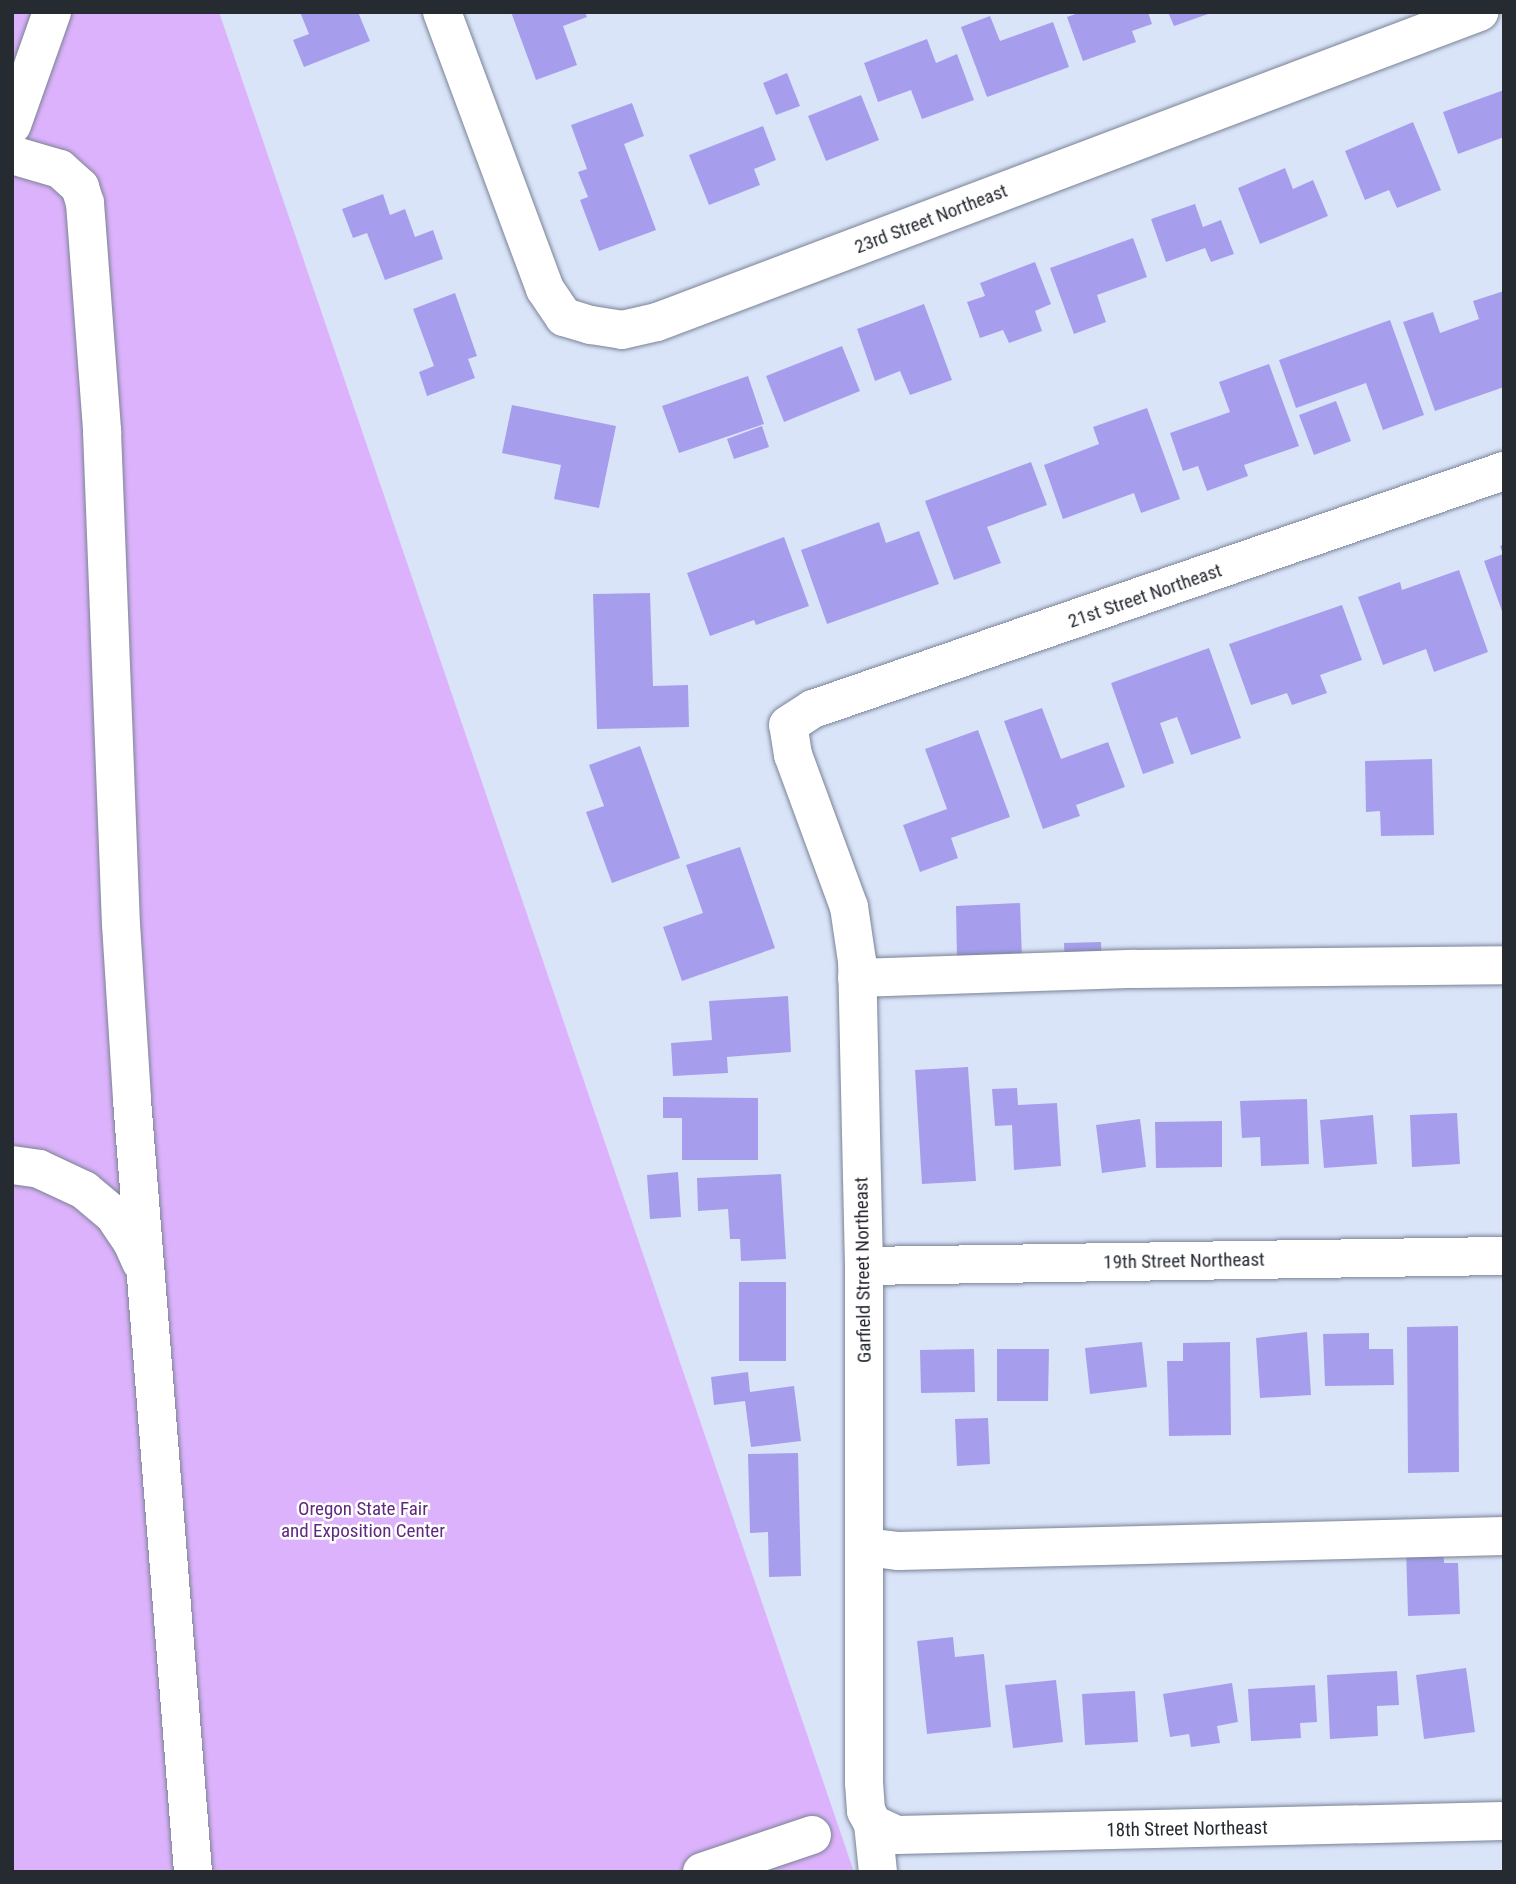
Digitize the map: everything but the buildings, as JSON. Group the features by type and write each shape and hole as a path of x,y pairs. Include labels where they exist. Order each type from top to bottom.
{"street":[{"path":"12,125 52,12"},
{"name":"23rd Street Northeast","path":"442,12 545,289 564,317 622,330 657,322 1479,12"},
{"path":"12,155 60,169 80,187 85,203 102,431 121,924 193,1872"},
{"name":"21st Street Northeast","path":"788,725 813,709 1504,471"},
{"name":"Garfield Street Northeast","path":"788,725 793,755 849,907 857,978 864,1266 864,1783 866,1811 873,1824 878,1872"},
{"path":"857,978 1135,969 1504,965"},
{"path":"12,1165 40,1169 84,1190 113,1214 132,1242 147,1274"},
{"name":"19th Street Northeast","path":"864,1266 1504,1256"},
{"path":"866,1547 913,1551 1504,1536"},
{"name":"18th Street Northeast","path":"873,1824 897,1836 1504,1821"},
{"path":"702,1872 812,1835"}],"green space":[{"name":"Oregon State Fair and Exposition Center","path":"12,12 219,12 854,1872 12,1872"}]}
